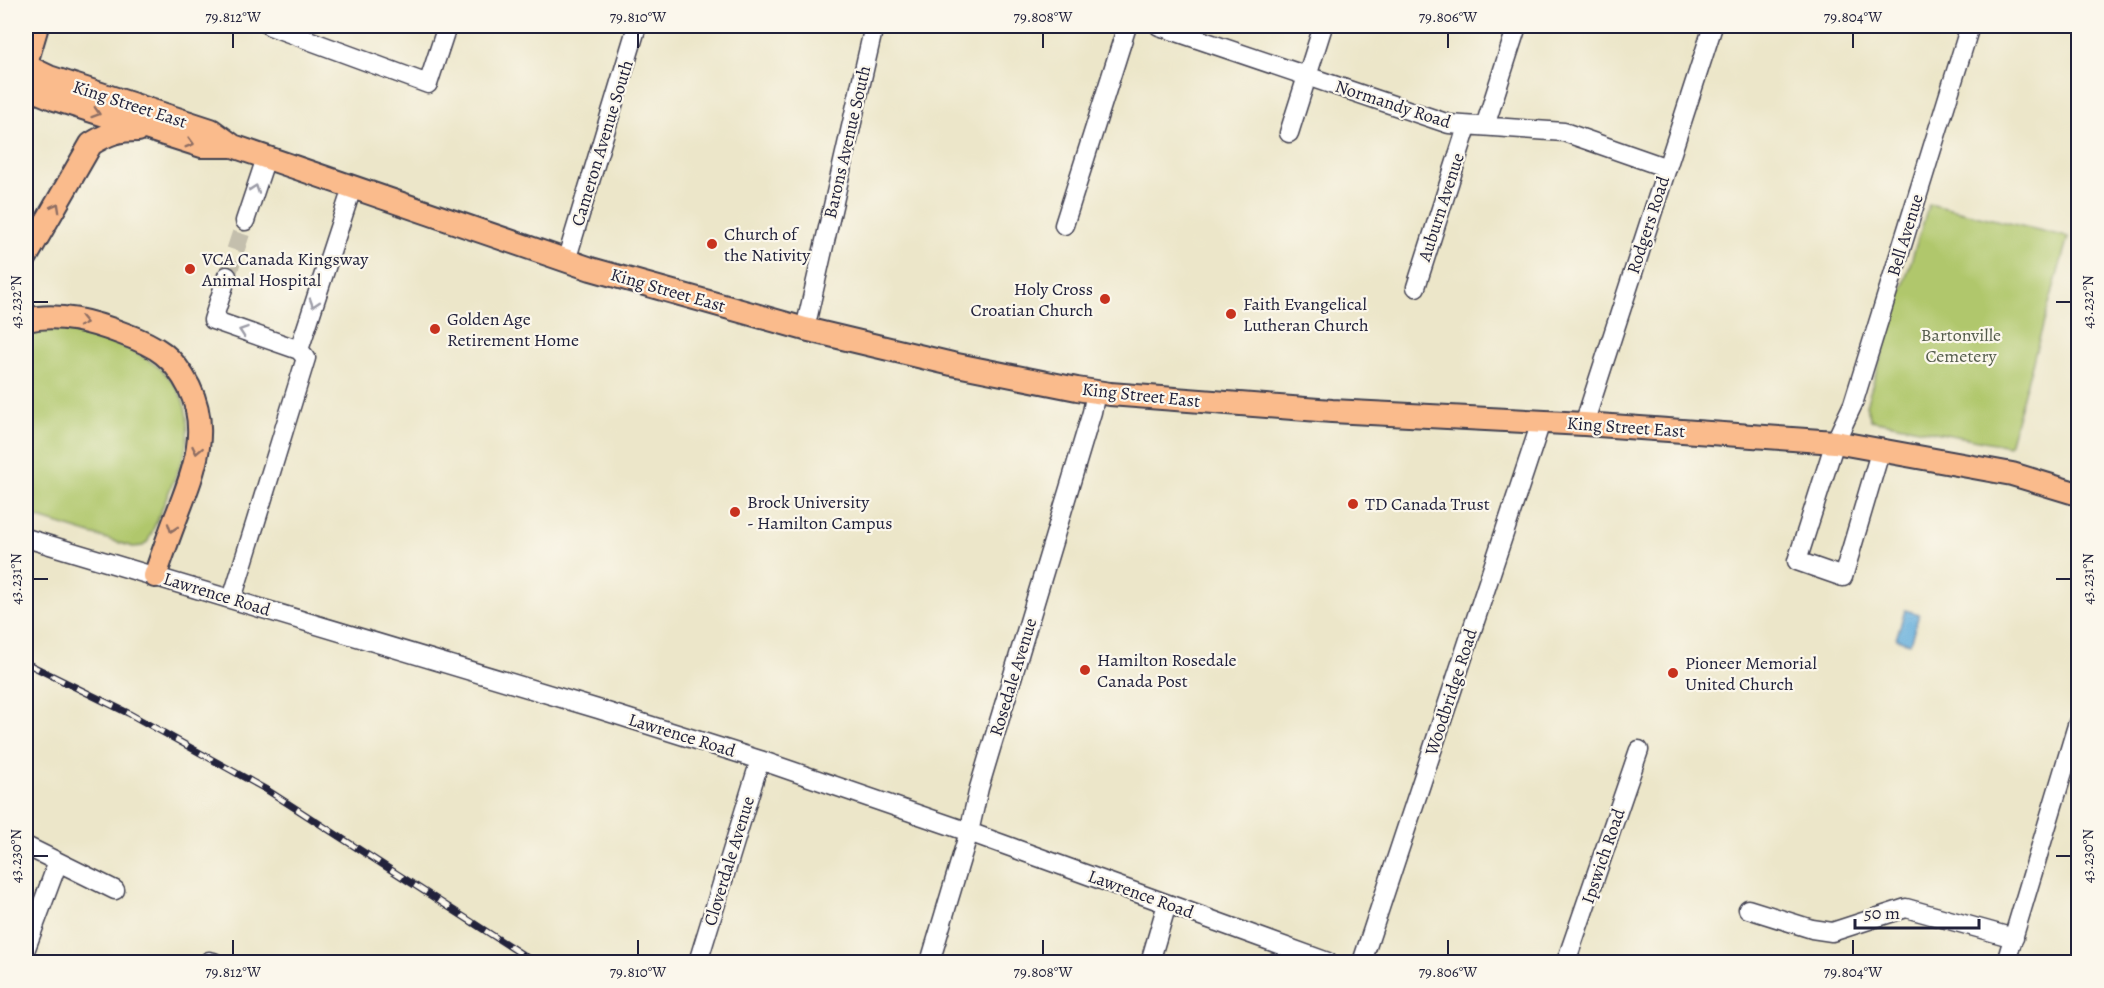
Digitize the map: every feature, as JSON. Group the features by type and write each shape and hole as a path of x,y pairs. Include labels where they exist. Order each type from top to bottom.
{"main road":[{"path":"26,64 37,26"},
{"name":"King Street East","path":"26,64 40,87 148,130 202,147 233,146"},
{"name":"King Street East","path":"40,87 211,130 233,146 566,261 805,329 952,364 1096,392 1332,411 1584,424 1835,442 2012,474 2079,494"},
{"path":"26,257 91,144 118,130 148,130"},
{"path":"26,320 50,316 66,318 106,327 142,340 172,359 187,384 199,414 198,449 190,481 155,576"}],"street":[{"path":"270,26 428,84 447,26"},
{"name":"Cameron Avenue South","path":"566,261 637,26"},
{"name":"Barons Avenue South","path":"805,329 874,26"},
{"path":"1065,225 1127,26"},
{"name":"Normandy Road","path":"1159,26 1449,124 1564,132 1666,168"},
{"path":"1289,133 1323,26"},
{"name":"Auburn Avenue","path":"1416,287 1476,126 1517,26"},
{"name":"Rodgers Road","path":"1584,424 1713,26"},
{"name":"Bell Avenue","path":"1881,450 1843,577 1797,561 1835,442 1853,404 1970,26"},
{"path":"245,221 266,158"},
{"path":"299,350 352,188"},
{"path":"226,276 213,320 299,350 306,358 232,599"},
{"name":"Rosedale Avenue","path":"930,963 969,832 979,788 1057,532 1096,392"},
{"name":"Woodbridge Road","path":"1362,963 1540,422"},
{"name":"Lawrence Road","path":"26,538 759,760 969,832 1328,963"},
{"path":"2006,963 2079,722"},
{"name":"Ipswich Road","path":"1566,963 1639,750"},
{"name":"Cloverdale Avenue","path":"698,963 759,760"},
{"path":"26,846 115,890"},
{"path":"26,948 58,862"},
{"path":"1150,963 1167,904"},
{"path":"1748,909 1812,929 1832,932 1906,908 2014,938"}],"green space":[{"name":"Bartonville Cemetery","path":"1929,204 2068,237 2009,446 1871,420 1866,405"},
{"path":"53,328 105,340 129,349 151,362 169,378 182,398 188,422 184,456 148,541 143,546 133,547 26,514 26,333"}],"water":[{"path":"1905,610 1919,614 1910,643 1896,639"}],"tunnel":[{"path":"227,276 245,221"}],"railway":[{"path":"26,663 128,713 267,790 534,962"}],"place":[{"name":"Church of the Nativity","path":"712,244"},
{"name":"VCA Canada Kingsway Animal Hospital","path":"190,269"},
{"name":"Holy Cross Croatian Church","path":"1105,299"},
{"name":"Faith Evangelical Lutheran Church","path":"1231,314"},
{"name":"Golden Age Retirement Home","path":"435,329"},
{"name":"TD Canada Trust","path":"1353,504"},
{"name":"Brock University - Hamilton Campus","path":"735,512"},
{"name":"Hamilton Rosedale Canada Post","path":"1085,670"},
{"name":"Pioneer Memorial United Church","path":"1673,673"}]}
